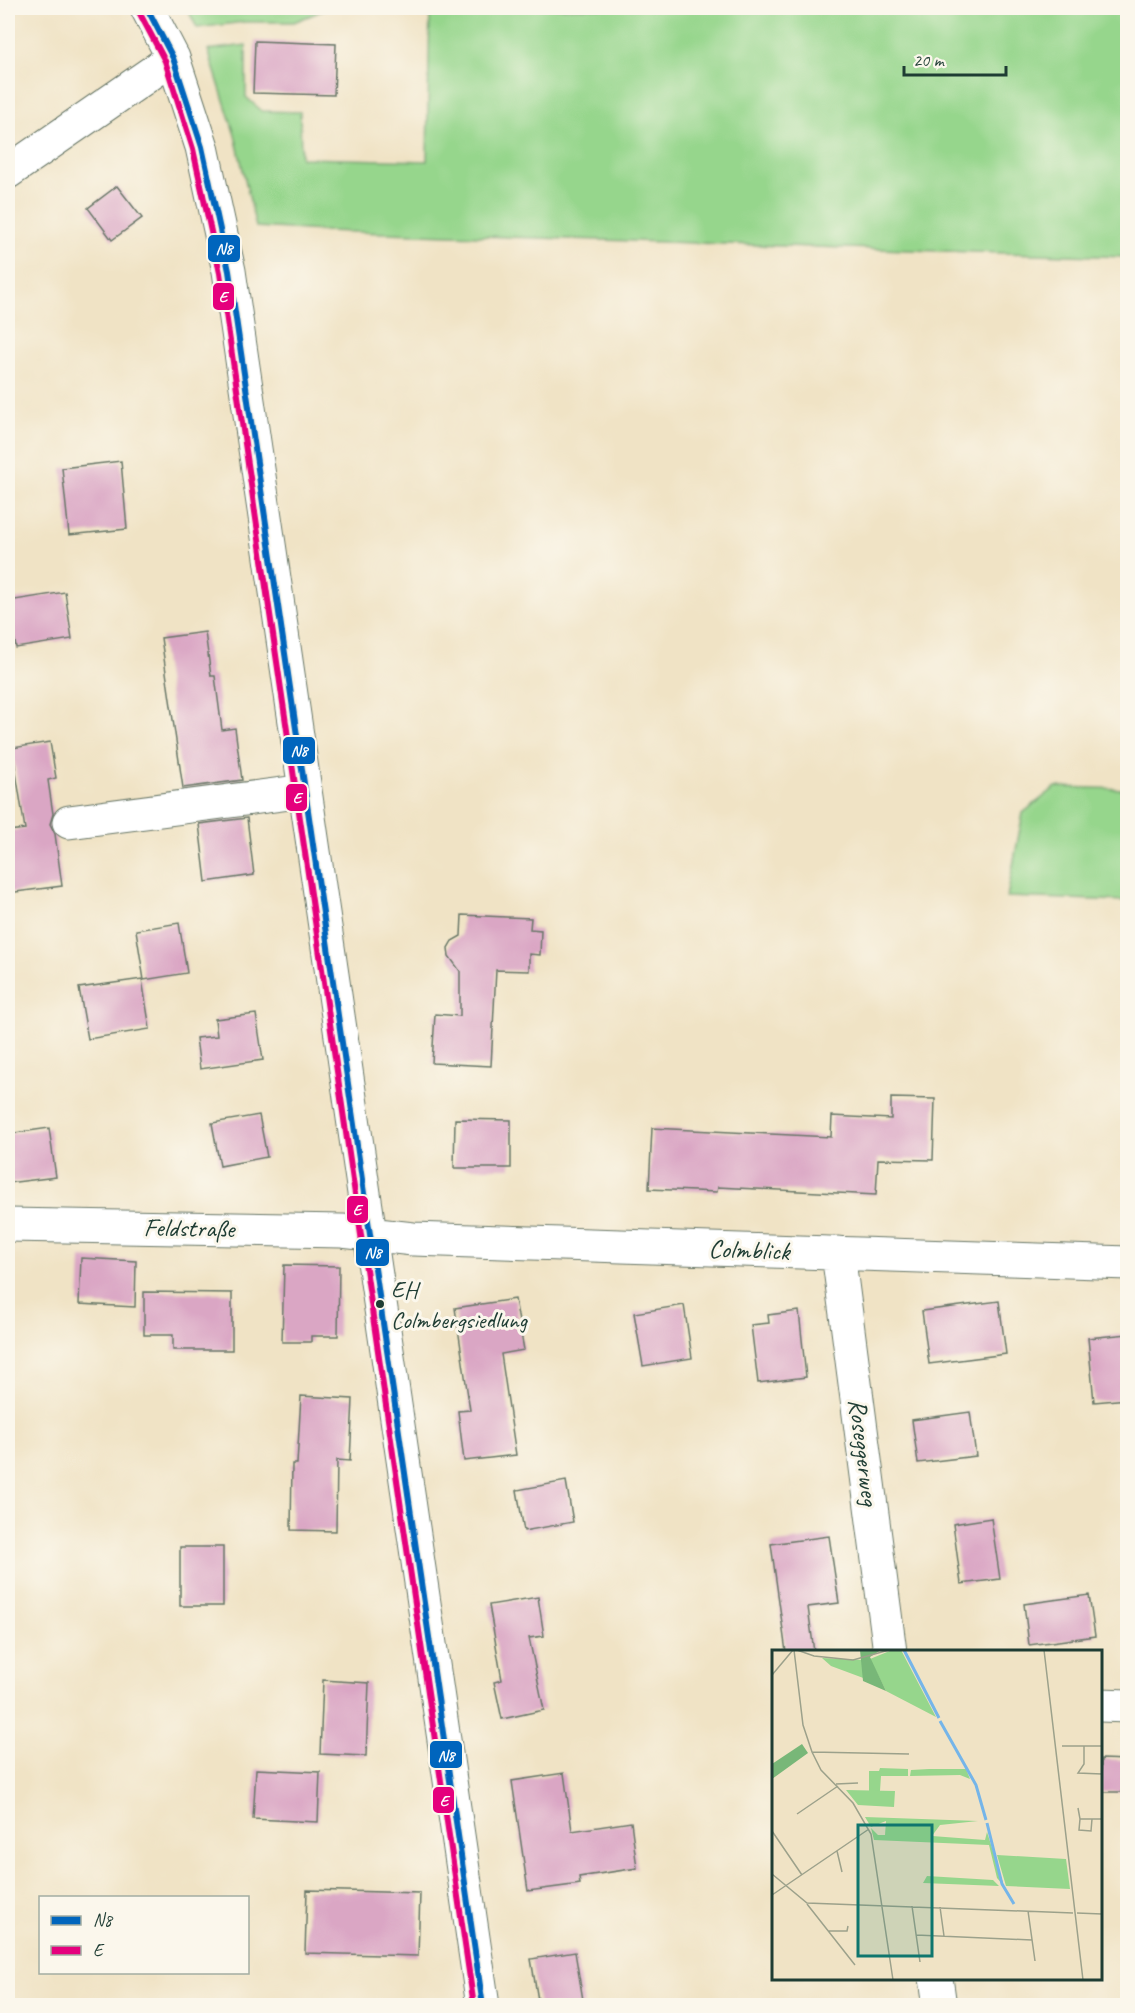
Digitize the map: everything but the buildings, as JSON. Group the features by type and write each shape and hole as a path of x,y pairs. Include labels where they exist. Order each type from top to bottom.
{"street":[{"path":"147,8 173,58 202,147 229,271 483,2006"},
{"path":"8,172 173,58"},
{"path":"69,822 305,791"},
{"name":"Feldstraße","path":"8,1225 342,1231 370,1234"},
{"name":"Colmblick","path":"370,1234 413,1239 1128,1263"},
{"name":"Roseggerweg","path":"838,1253 890,1650"},
{"path":"1102,1705 1128,1706"},
{"path":"936,1980 940,2006"}],"green space":[{"path":"187,8 329,8 294,22 244,22 197,28"},
{"path":"430,8 1127,8 1127,257 256,227 235,135 208,50 246,45 246,97 262,111 300,112 301,158 427,161"},
{"path":"1056,787 1127,789 1127,901 1007,897 1023,813"}],"transit line":[{"name":"N8","path":"147,8 173,58 202,147 229,271 483,2006"},
{"name":"E","path":"139,12 165,61 193,149 220,273 474,2006"}],"place":[{"name":"EH Colmbergsiedlung","path":"380,1304"}]}
